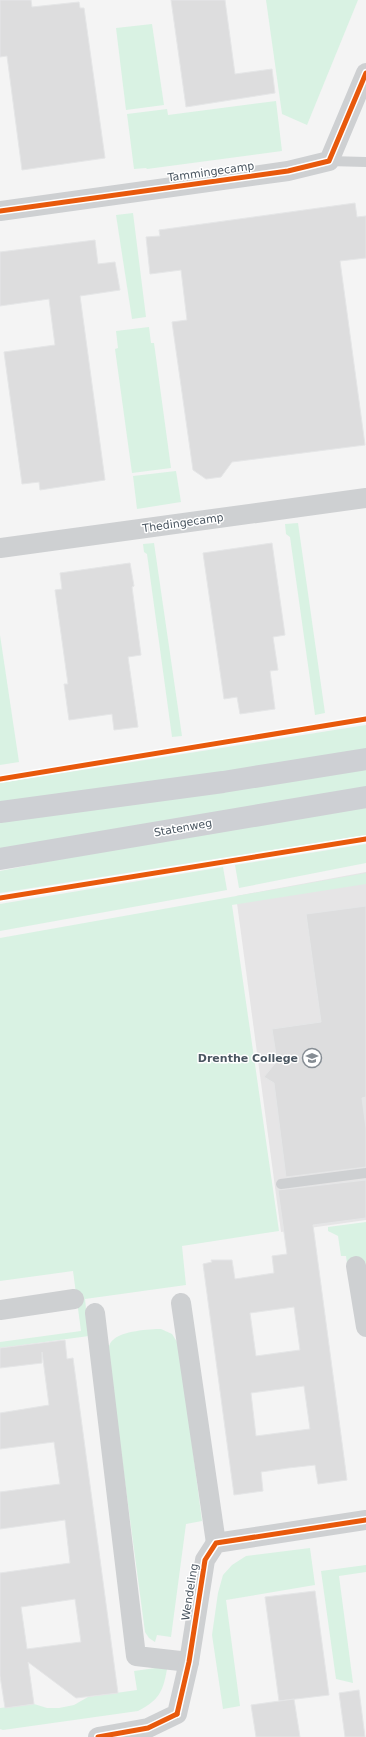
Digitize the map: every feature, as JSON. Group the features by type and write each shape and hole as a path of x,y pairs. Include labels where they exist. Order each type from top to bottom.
{"street":[{"path":"329,161 366,73"},
{"name":"Tammingecamp","path":"0,211 288,171 329,161"},
{"name":"Thedingecamp","path":"0,548 366,498"},
{"path":"0,812 222,782 366,759"},
{"name":"Statenweg","path":"0,859 366,796"},
{"path":"356,1266 366,1327"},
{"path":"0,1310 74,1299"},
{"path":"181,1303 216,1543 366,1520"},
{"path":"95,1313 136,1656 189,1662"},
{"name":"Wendeling","path":"100,1737 148,1728 177,1714 189,1662 205,1560 216,1543"}],"lane":[{"path":"329,161 366,162"},
{"path":"281,1184 366,1173"}],"shaded area":[{"name":"Drenthe College","path":"366,872 366,1220 281,1232 236,896"}],"green space":[{"path":"266,0 358,0 307,125 282,114"},
{"path":"152,24 164,105 126,110 116,28"},
{"path":"276,101 282,151 147,169 134,169 127,114 167,109 168,115"},
{"path":"133,213 146,317 132,319 116,215"},
{"path":"149,327 151,343 154,343 171,468 132,473 115,349 118,348 116,331"},
{"path":"176,471 181,502 137,509 133,476"},
{"path":"298,523 325,713 315,715 290,537 286,534 285,524"},
{"path":"154,543 182,736 172,737 147,554 144,552 143,544"},
{"path":"0,635 19,762 0,765"},
{"path":"366,725 366,751 0,805 0,783"},
{"path":"366,765 366,789 0,851 0,817"},
{"path":"366,804 366,835 0,893 0,871 214,828"},
{"path":"366,844 366,863 239,888 235,865"},
{"path":"223,867 227,890 0,931 0,904"},
{"path":"366,873 366,884 232,905 279,1231 182,1246 186,1285 85,1299 89,1336 0,1348 0,1342 81,1331 73,1271 0,1281 0,938"},
{"path":"366,1222 366,1287 347,1263 346,1256 341,1256 338,1236 328,1231 328,1227"},
{"path":"150,1329 161,1329 172,1334 179,1345 202,1521 186,1524 171,1637 157,1635 155,1642 149,1638 145,1632 108,1354 113,1340 122,1334"},
{"path":"310,1548 315,1585 226,1600 240,1706 223,1709 212,1635 218,1593 223,1575 232,1565 246,1556"},
{"path":"366,1565 366,1572 339,1576 353,1683 336,1679 321,1571"},
{"path":"163,1667 167,1669 162,1689 151,1703 138,1711 3,1730 0,1729 0,1708 34,1704 47,1708 59,1708 74,1705 88,1697 137,1690 134,1671"}],"building":[{"path":"0,0 31,0 32,7 79,2 80,8 84,8 105,158 22,170 7,56 0,57"},
{"path":"171,0 225,0 235,74 272,69 275,93 186,107"},
{"path":"355,203 357,217 366,216 366,258 340,261 365,445 232,462 221,477 206,479 193,470 172,322 187,320 181,270 150,274 146,237 160,236 159,230"},
{"path":"95,240 98,264 115,262 120,290 80,296 105,480 40,490 39,482 22,484 4,352 55,345 49,299 0,306 0,252"},
{"path":"272,543 285,635 273,637 278,670 270,671 275,709 240,714 237,697 224,699 203,553"},
{"path":"130,563 134,586 132,587 141,655 128,657 138,727 114,730 112,714 69,720 64,684 68,684 55,590 62,589 60,573"},
{"path":"366,906 366,1097 362,1098 366,1128 366,1167 286,1177 274,1083 264,1077 277,1061 272,1029 321,1022 306,914"},
{"path":"366,1180 366,1218 313,1225 347,1480 318,1484 315,1465 288,1468 261,1472 263,1491 234,1495 203,1264 212,1262 211,1260 232,1260 235,1279 274,1273 272,1256 287,1254 278,1190","holes":["294,1307 300,1350 256,1356 250,1313","304,1386 310,1429 256,1436 251,1393"]},
{"path":"65,1340 67,1359 73,1358 118,1693 76,1698 28,1662 34,1704 5,1708 0,1676 0,1573 70,1563 65,1520 0,1529 0,1492 60,1484 54,1442 0,1449 0,1413 49,1405 42,1352 42,1363 0,1368 0,1348","holes":["75,1599 81,1642 27,1649 21,1607"]},
{"path":"315,1591 329,1695 279,1701 265,1597"},
{"path":"359,1690 365,1737 345,1737 339,1693"},
{"path":"294,1699 300,1737 256,1737 251,1705"}],"cycle path":[{"path":"0,211 288,171 329,161 366,73"},
{"path":"0,779 366,719"},
{"path":"0,898 366,839"},
{"path":"177,1714 189,1662 205,1560 216,1543 366,1520"},
{"path":"98,1737 148,1728 177,1714"}],"place":[{"name":"Drenthe College","path":"312,1058"}]}
